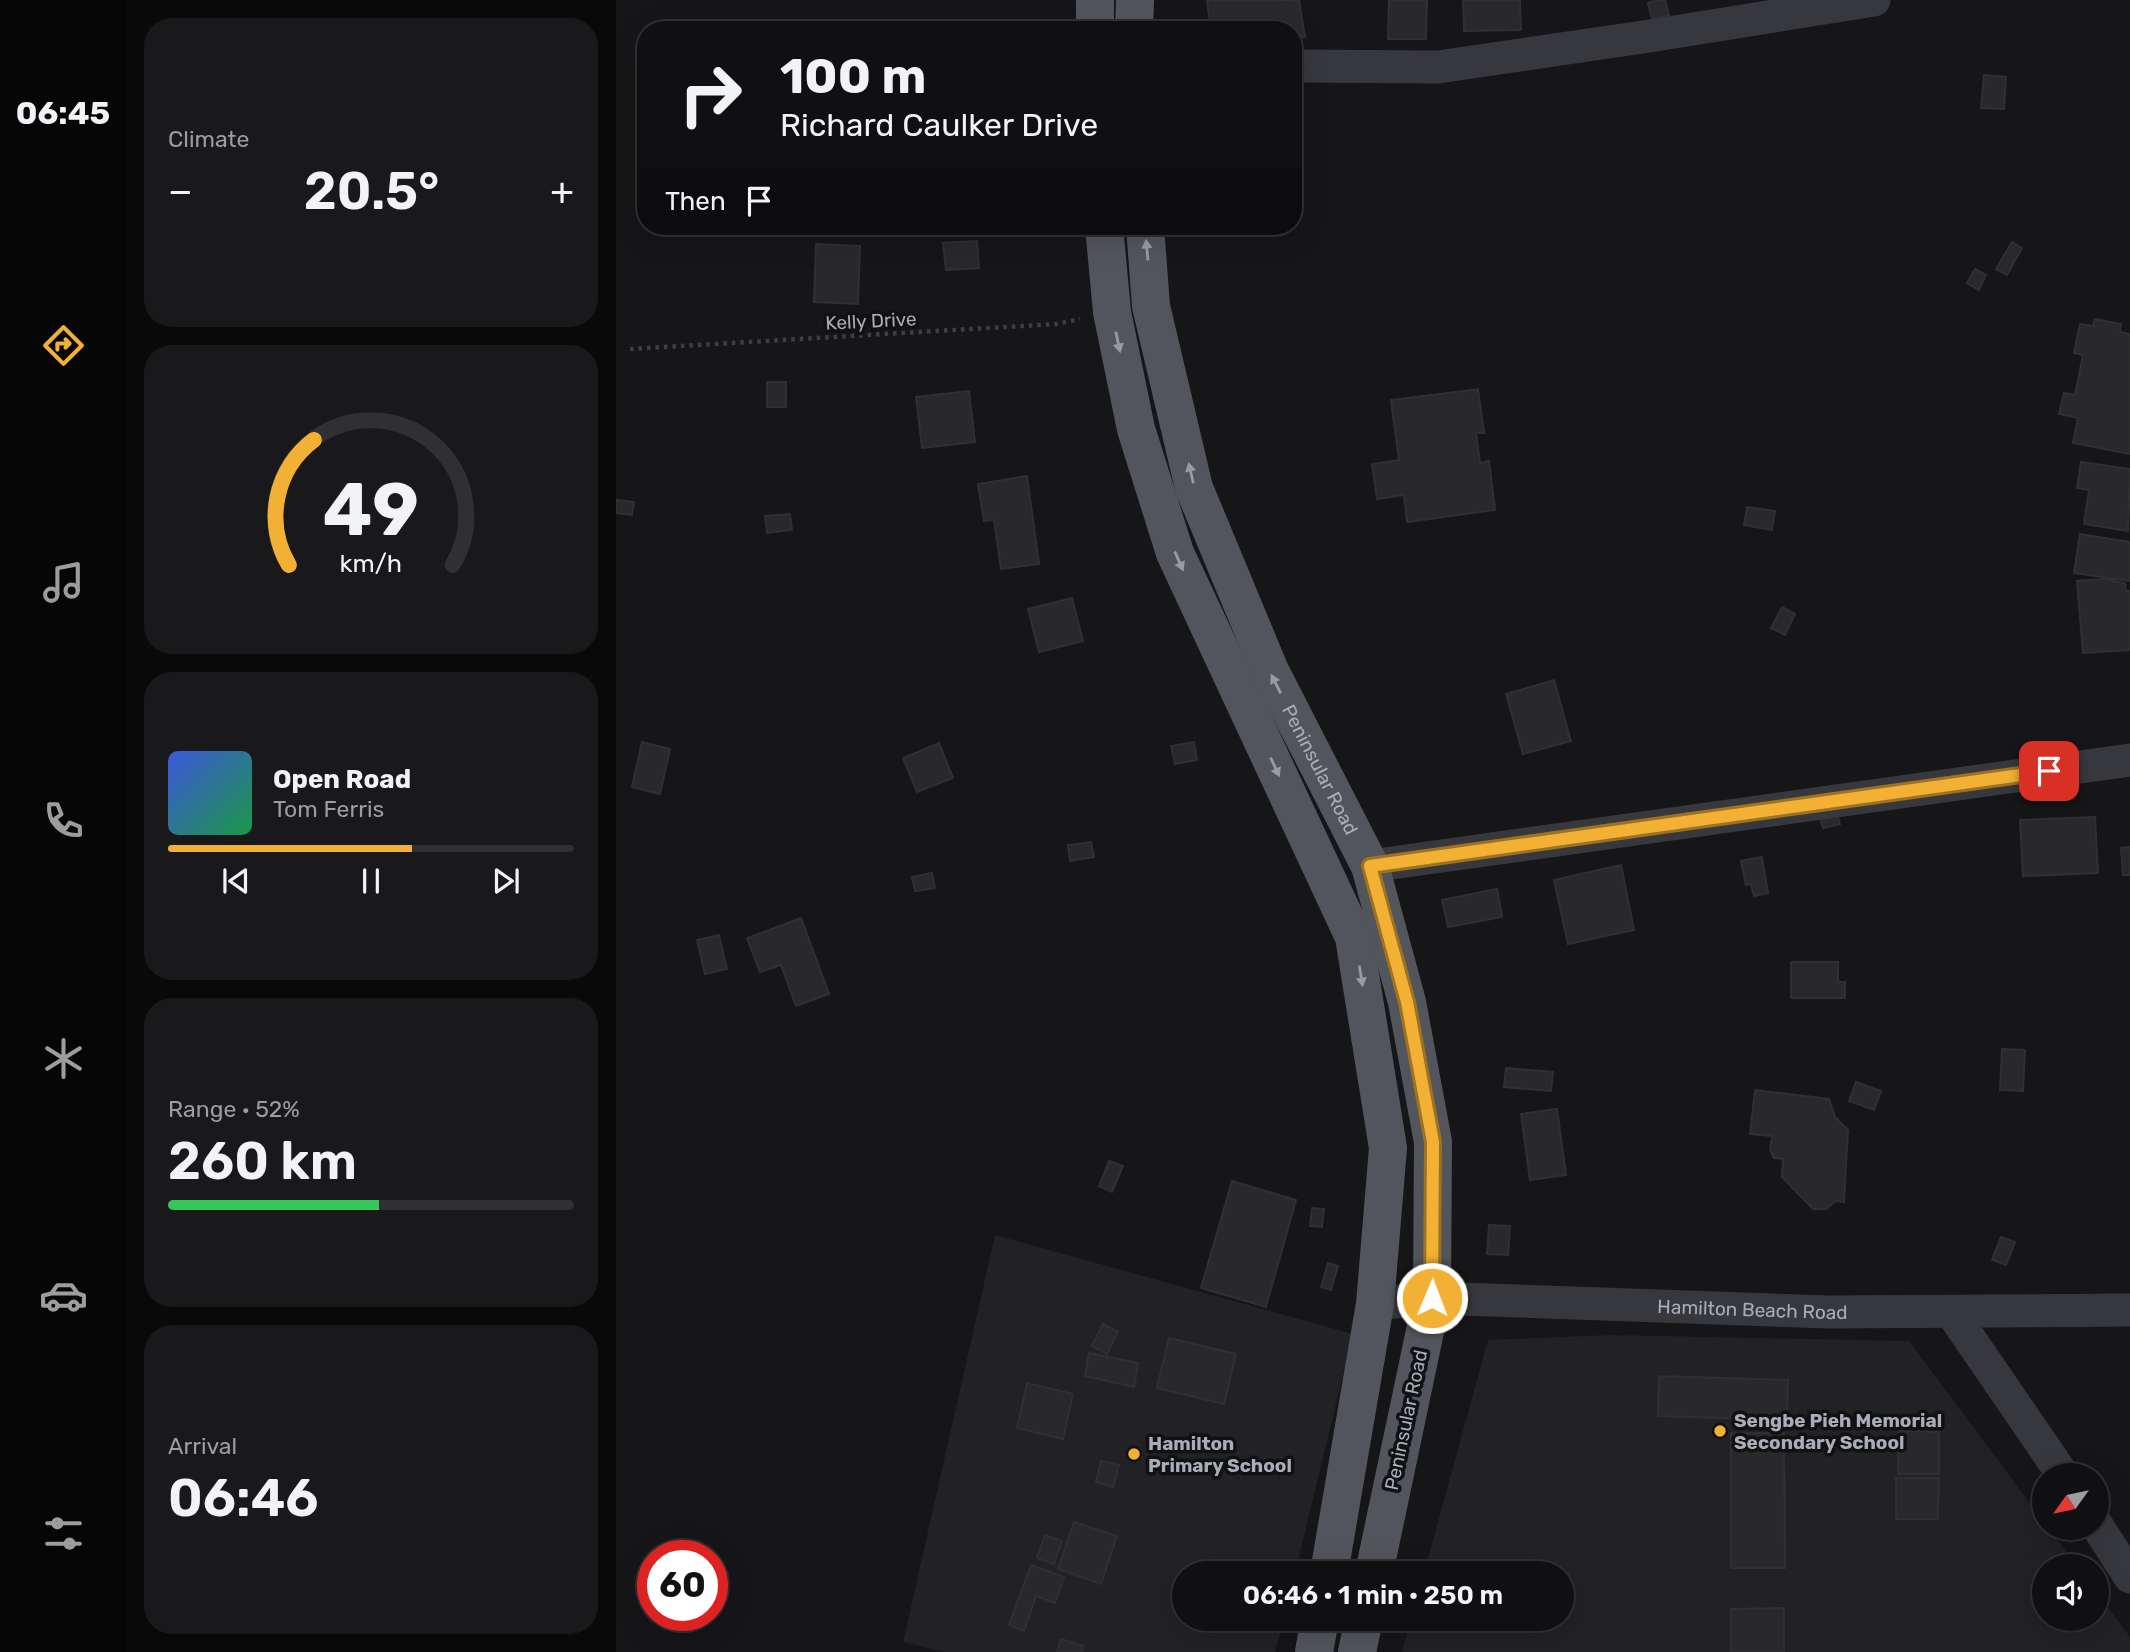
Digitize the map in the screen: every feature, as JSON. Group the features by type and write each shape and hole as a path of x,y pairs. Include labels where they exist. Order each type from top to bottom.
{"main road":[{"path":"1135,0 1135,21"},
{"name":"Peninsular Road","path":"1105,235 1112,312 1136,429 1175,553 1354,937 1388,1148 1375,1304 1331,1561"},
{"name":"Peninsular Road","path":"1146,235 1151,306 1194,488 1270,671 1370,866 1407,1002 1433,1142 1432,1298 1377,1561"},
{"path":"1314,1652 1318,1631"},
{"path":"1357,1652 1361,1631"}],"street":[{"path":"1302,66 1438,67 1874,0"},
{"path":"1370,866 2130,760"},
{"name":"Hamilton Beach Road","path":"1375,1304 1432,1298 1827,1312 2130,1310"},
{"path":"1952,1313 2055,1463"},
{"path":"2106,1540 2130,1577"}],"path":[{"name":"Kelly Drive","path":"630,349 1056,324 1112,312"}],"shaded area":[{"name":"Hamilton Primary School","path":"995,1235 1353,1334 1298,1561 1172,1561 1172,1631 1281,1631 1275,1652 945,1652 903,1642"},
{"name":"Sengbe Pieh Memorial Secondary School","path":"1612,1335 1909,1341 2032,1506 2032,1540 2057,1540 2068,1554 2032,1554 2032,1631 2109,1631 2109,1608 2130,1637 2130,1652 1402,1652 1408,1631 1574,1631 1574,1561 1427,1561 1488,1340"}],"building":[{"path":"1207,0 1299,0 1305,37 1302,38 1302,21 1210,21"},
{"path":"1389,0 1427,0 1426,39 1388,39"},
{"path":"1463,0 1520,0 1521,30 1464,31"},
{"path":"1665,0 1669,15 1652,19 1648,3"},
{"path":"1984,75 2006,77 2004,109 1981,108"},
{"path":"977,241 979,268 946,270 943,243"},
{"path":"2012,242 2022,248 2007,275 1996,269"},
{"path":"816,244 860,246 858,304 814,302"},
{"path":"1975,269 1986,275 1979,290 1967,283"},
{"path":"2095,319 2121,324 2120,332 2130,334 2130,454 2073,443 2078,418 2059,414 2064,393 2075,395 2083,355 2074,353 2080,324 2093,326"},
{"path":"767,382 786,382 786,407 767,407"},
{"path":"1478,389 1484,433 1476,433 1480,463 1489,461 1495,510 1407,522 1404,495 1377,499 1372,464 1399,460 1391,400"},
{"path":"969,391 975,442 922,448 916,397"},
{"path":"2081,462 2130,469 2128,531 2084,524 2089,490 2077,488"},
{"path":"1027,476 1039,564 1001,569 994,520 984,521 978,484"},
{"path":"617,500 634,502 632,515 616,513"},
{"path":"1747,507 1775,511 1772,530 1744,525"},
{"path":"790,514 792,530 767,533 765,516"},
{"path":"2080,534 2130,542 2130,581 2074,573"},
{"path":"2104,579 2125,583 2126,591 2130,591 2130,650 2083,653 2077,581"},
{"path":"1072,598 1083,641 1039,652 1028,609"},
{"path":"1782,607 1795,614 1785,635 1771,628"},
{"path":"1554,680 1571,741 1523,754 1506,694"},
{"path":"642,742 670,749 660,794 632,787"},
{"path":"1194,742 1197,760 1175,764 1171,746"},
{"path":"939,743 953,778 917,792 903,758"},
{"path":"1836,811 1840,824 1823,828 1819,815"},
{"path":"2095,817 2098,873 2023,876 2020,820"},
{"path":"1091,842 1094,857 1070,861 1068,845"},
{"path":"2130,847 2130,875 2123,875 2121,848"},
{"path":"1762,857 1768,893 1754,896 1751,884 1746,885 1741,861"},
{"path":"1621,865 1634,930 1568,944 1554,880"},
{"path":"932,873 935,888 915,891 912,877"},
{"path":"1497,889 1502,917 1448,927 1442,900"},
{"path":"801,918 829,994 796,1006 781,965 760,972 747,938"},
{"path":"719,935 727,969 705,974 697,940"},
{"path":"1791,962 1838,962 1838,982 1845,982 1845,998 1791,998"},
{"path":"2002,1049 2025,1050 2023,1091 2000,1090"},
{"path":"1506,1068 1553,1072 1551,1091 1504,1087"},
{"path":"1856,1082 1881,1091 1874,1110 1849,1101"},
{"path":"1755,1090 1829,1099 1835,1117 1848,1130 1844,1202 1836,1201 1826,1209 1813,1209 1782,1177 1783,1159 1774,1158 1770,1150 1772,1136 1750,1134"},
{"path":"1557,1109 1566,1175 1530,1180 1521,1114"},
{"path":"1109,1161 1123,1166 1112,1192 1099,1186"},
{"path":"1232,1181 1296,1200 1266,1307 1201,1288"},
{"path":"1312,1208 1324,1209 1322,1227 1310,1226"},
{"path":"1489,1225 1510,1226 1508,1255 1487,1254"},
{"path":"2001,1237 2015,1242 2006,1265 1992,1260"},
{"path":"1328,1263 1338,1266 1331,1290 1321,1287"},
{"path":"1103,1324 1118,1332 1107,1354 1092,1346"},
{"path":"1169,1338 1236,1354 1224,1404 1157,1388"},
{"path":"1089,1353 1138,1363 1134,1387 1085,1376"},
{"path":"1659,1376 1788,1380 1787,1420 1658,1416"},
{"path":"1027,1383 1073,1394 1063,1439 1017,1428"},
{"path":"1899,1431 1939,1432 1939,1474 1898,1474"},
{"path":"1731,1433 1784,1433 1785,1568 1731,1568"},
{"path":"1101,1461 1119,1465 1113,1487 1096,1482"},
{"path":"1896,1478 1939,1478 1938,1519 1896,1519"},
{"path":"1074,1522 1117,1536 1101,1584 1058,1569"},
{"path":"1045,1535 1062,1541 1054,1564 1037,1558"},
{"path":"1031,1565 1064,1577 1055,1603 1036,1596 1024,1631 1009,1625"},
{"path":"1784,1608 1784,1652 1731,1652 1731,1609"},
{"path":"1061,1639 1083,1646 1081,1652 1057,1652"}],"place":[{"name":"Sengbe Pieh Memorial Secondary School","path":"1720,1431"},
{"name":"Hamilton Primary School","path":"1134,1454"}],"route":[{"path":"1432,1298 1433,1142 1407,1002 1370,866 2049,771"}]}
